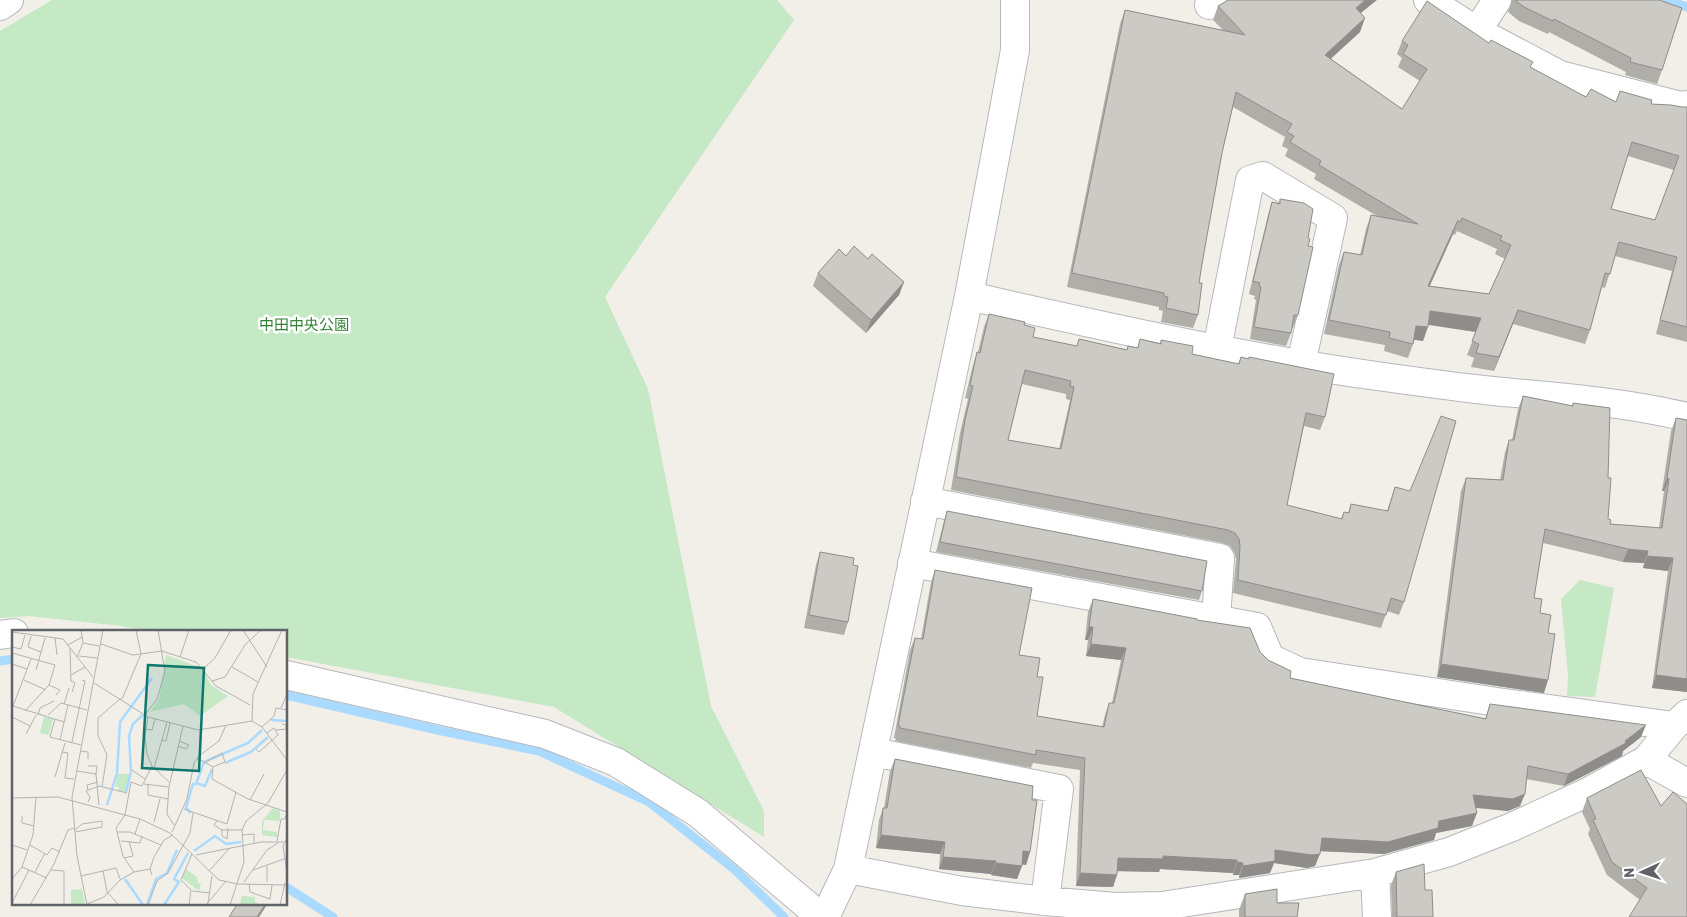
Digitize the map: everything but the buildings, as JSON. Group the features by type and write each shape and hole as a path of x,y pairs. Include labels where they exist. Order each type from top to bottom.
{"street":[{"path":"0,6 9,0"},
{"path":"288,675 545,734 616,762 698,813 823,917 848,870 969,296 1016,50 1015,0"},
{"path":"1428,0 1477,31 1560,75 1681,106 1687,105"},
{"path":"1477,31 1498,0"},
{"path":"1217,349 1250,180 1263,176 1333,218 1301,364"},
{"path":"969,296 1154,337 1301,364 1471,388 1577,398 1652,409 1687,417"},
{"path":"926,501 1220,558 1216,620"},
{"path":"912,562 1257,627 1270,658 1300,672 1504,703 1680,720"},
{"path":"848,870 962,891 1115,907 1162,906 1375,873 1449,852 1512,827 1586,793 1646,760 1680,720"},
{"path":"873,752 1059,789 1045,901"},
{"path":"1646,760 1687,783"},
{"path":"1375,873 1378,917"}],"green space":[{"name":"中田中央公園","path":"52,0 777,0 794,20 605,297 648,389 711,706 764,811 764,837 554,707 288,657 288,630 143,630 29,616 0,618 0,31"},
{"path":"1580,580 1614,588 1595,697 1567,696 1568,676 1561,599"}],"waterway":[{"path":"1666,0 1687,7"},
{"path":"0,661 12,659"},
{"path":"288,695 539,751 649,802 734,869 784,917"},
{"path":"288,888 333,917"}]}
